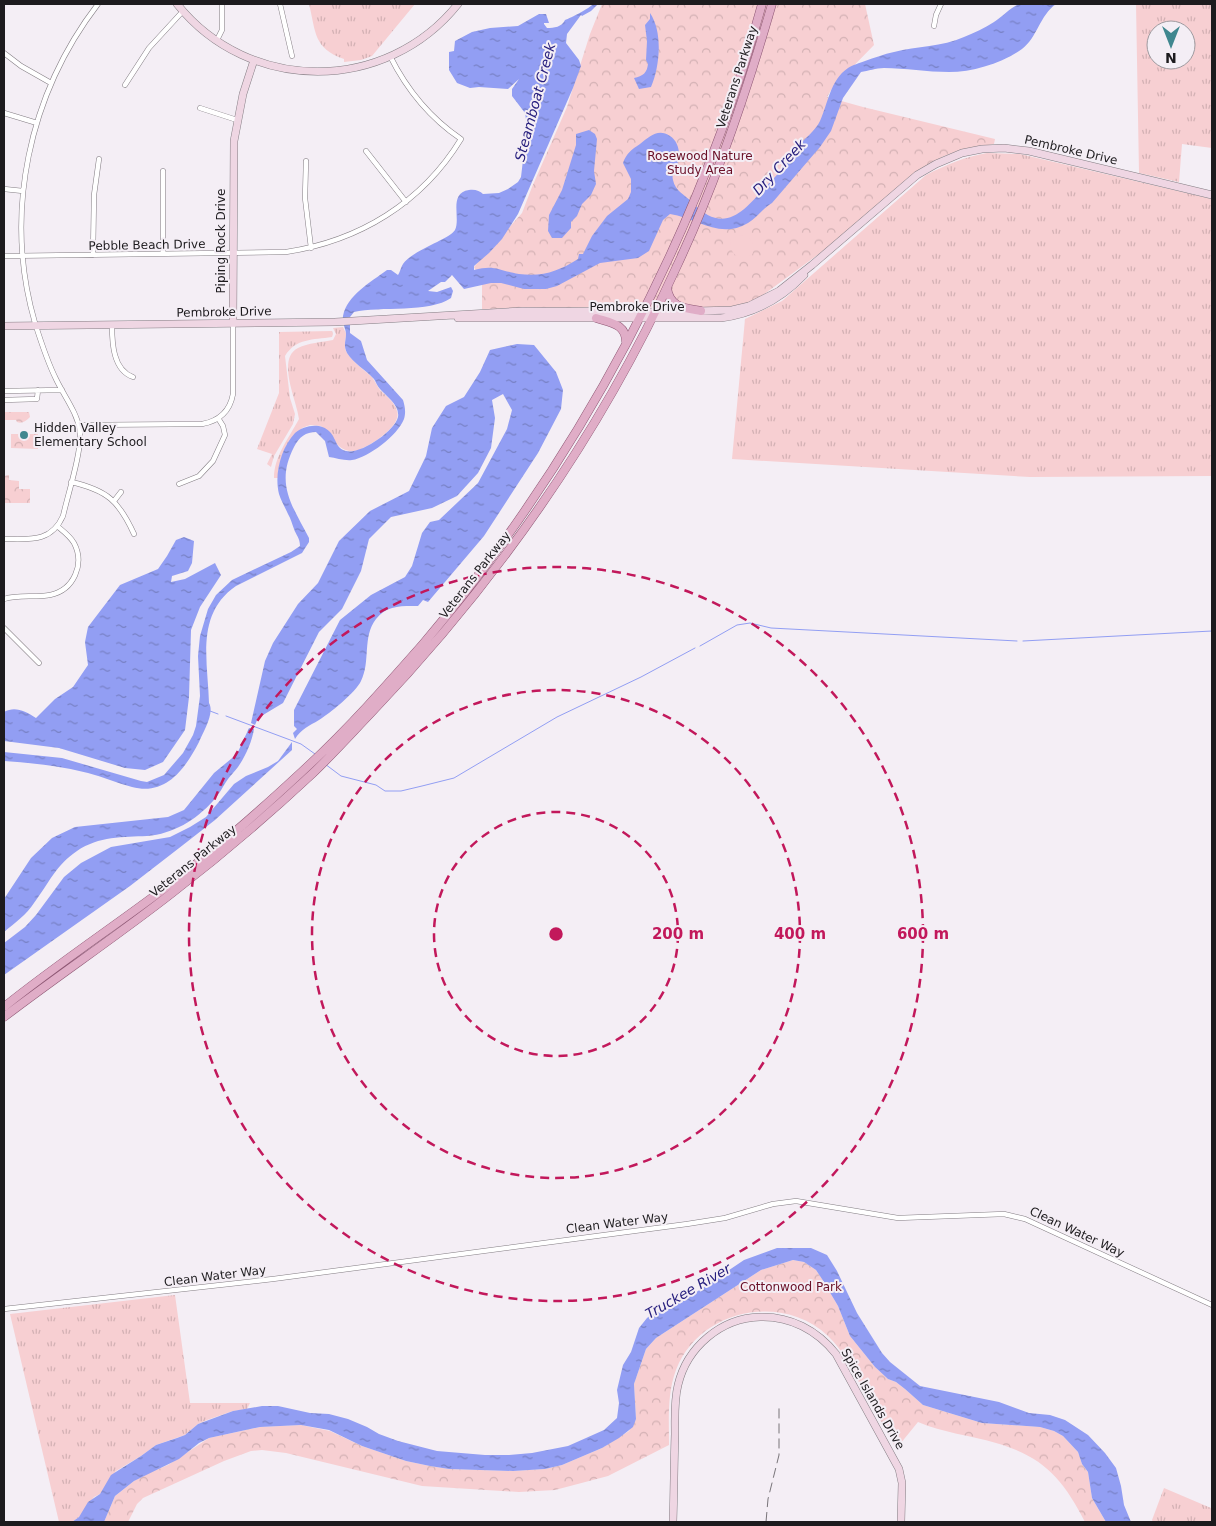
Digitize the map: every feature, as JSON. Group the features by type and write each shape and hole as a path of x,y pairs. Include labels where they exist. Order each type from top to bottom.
{"main road":[{"name":"Veterans Parkway","path":"328,752 442,621 486,566 529,506 576,432 626,343 694,200 740,80 762,4"},
{"name":"Veterans Parkway","path":"4,1017 172,893 272,810 328,752 396,688 450,626 500,563 538,511 586,438 654,315 689,239 737,117 772,4"},
{"path":"667,287 668,296 675,304 701,312"},
{"path":"596,318 623,329 626,334 626,343"},
{"name":"Veterans Parkway","path":"4,1007 168,886 310,770"}],"street":[{"path":"4,539 37,538 49,534 57,526 63,516 80,446 79,425 50,367 36,326 28,295 22,256 21,228 23,191 28,159 37,123 51,83 69,46 98,4"},
{"path":"177,4 198,27 237,54 288,69 316,72 351,69 371,64 390,56 423,38 458,4"},
{"path":"216,41 222,30 222,4"},
{"path":"280,4 292,56"},
{"path":"934,26 934,20 941,4"},
{"path":"125,85 149,48 183,11"},
{"path":"4,53 21,66 51,83"},
{"name":"Pebble Beach Drive","path":"4,256 271,253 310,248 355,233 382,219 406,202 440,169 461,139 443,126 422,105 404,82 390,56"},
{"name":"Piping Rock Drive","path":"218,418 230,406 233,394 233,158 237,120 254,60"},
{"path":"200,108 237,120"},
{"path":"4,113 37,123"},
{"name":"Pembroke Drive","path":"654,315 732,310 749,306 779,291 917,175 944,160 972,151 1004,148 1029,151 1212,195"},
{"path":"366,151 406,202"},
{"path":"93,255 94,195 99,159"},
{"path":"306,160 305,198 310,248"},
{"path":"163,171 163,254"},
{"path":"4,189 23,191"},
{"name":"Pembroke Drive","path":"4,326 335,322 522,311 721,318 757,310 784,294 796,284 812,265"},
{"name":"Pembroke Drive","path":"444,316 458,318 596,318 640,314"},
{"path":"112,325 113,346 118,363 126,374 133,377"},
{"path":"4,400 38,399 38,390"},
{"path":"4,391 62,390"},
{"path":"79,425 202,424 218,418 223,426 225,435 213,461 199,476 179,484"},
{"path":"71,482 99,490 114,500 126,517 134,534"},
{"path":"114,500 121,492"},
{"path":"4,599 18,596 53,594 65,588 73,579 78,569 77,550 72,540 57,526"},
{"path":"4,628 39,663"},
{"name":"Clean Water Way","path":"4,1309 273,1279 688,1224 725,1218 773,1204 796,1201 904,1218 982,1214 1014,1216 1026,1219 1212,1305"},
{"name":"Spice Islands Drive","path":"673,1522 675,1400 682,1371 697,1347 713,1332 733,1322 761,1317 782,1319 803,1326 821,1338 836,1354 899,1469 902,1483 901,1522"}],"green space":[{"path":"309,4 415,4 372,56 361,60 344,62 344,59 326,50 321,44 315,31"},
{"name":"Rosewood Nature Study Area","path":"602,4 865,4 874,45 833,87 827,97 995,139 994,144 960,150 942,157 915,173 827,248 755,301 723,309 620,307 482,309 482,281 474,267 522,213 567,107 590,34"},
{"path":"1136,4 1212,4 1212,148 1182,144 1179,182 1139,173"},
{"path":"987,153 1020,154 1212,199 1212,476 1030,477 732,459 745,319 782,301 926,175 955,162"},
{"path":"743,235 752,241 754,248 752,255 739,257 731,249 731,239"},
{"path":"343,327 346,333 345,346 347,353 355,363 372,377 380,390 394,404 397,411 395,422 380,438 356,451 350,451 339,446 321,426 310,425 302,428 283,453 278,470 278,478 274,478 276,462 299,419 288,371 292,353 306,345 333,340 336,334 333,328"},
{"path":"332,331 332,337 300,343 289,350 285,356 290,398 295,414 293,424 274,456 271,467 267,464 272,454 257,449 279,393 279,332"},
{"path":"4,412 29,412 30,417 21,423 16,420 4,420"},
{"path":"11,434 38,434 38,449 11,448"},
{"path":"9,475 9,480 19,481 19,489 30,489 30,503 4,503 4,476"},
{"name":"Cottonwood Park","path":"793,1260 804,1262 816,1270 838,1306 850,1336 875,1367 923,1405 982,1423 1040,1427 1063,1436 1078,1452 1082,1464 1088,1472 1092,1498 1106,1522 1085,1522 1069,1493 1060,1482 1039,1463 1013,1449 986,1440 937,1429 918,1422 896,1449 846,1360 833,1341 809,1322 788,1314 765,1312 743,1314 722,1321 703,1333 687,1350 673,1379 669,1407 669,1445 608,1476 555,1490 519,1492 422,1486 286,1453 262,1450 251,1451 224,1461 143,1498 137,1504 128,1522 104,1522 115,1496 134,1481 168,1465 209,1438 260,1427 301,1425 330,1431 362,1446 406,1461 449,1469 513,1471 545,1469 562,1465 602,1448 629,1431 636,1419 634,1384 646,1349 656,1338 761,1270"},
{"path":"175,1295 190,1403 250,1403 247,1409 233,1411 207,1420 198,1424 185,1435 156,1445 116,1471 100,1494 94,1497 79,1517 72,1522 59,1522 10,1314"},
{"path":"1164,1488 1211,1508 1212,1505 1212,1522 1153,1522 1152,1520"}],"water":[{"name":"Steamboat Creek","path":"1022,3 1056,4 1046,14 1031,39 1022,49 987,66 958,72 878,68 861,72 843,98 831,131 820,147 772,203 751,221 737,228 718,229 670,214 663,220 649,251 638,258 600,263 557,286 546,289 524,289 501,283 491,283 464,289 452,275 445,282 441,282 428,291 437,292 451,287 453,291 451,298 442,303 431,306 354,312 350,317 350,333 361,341 367,360 403,400 404,419 396,432 382,445 366,455 352,460 329,457 325,441 316,432 306,434 296,443 288,460 286,483 288,494 309,538 309,542 302,553 236,586 223,597 214,610 209,625 206,655 210,717 199,742 181,770 164,784 155,788 144,789 67,768 4,761 4,752 62,758 147,782 164,775 183,753 196,726 200,696 198,656 200,636 208,609 216,595 232,580 300,546 299,539 280,497 277,478 282,454 290,439 303,428 317,426 330,432 340,448 352,451 368,446 376,441 391,429 398,417 397,409 392,401 379,388 374,379 347,353 343,319 345,308 354,295 387,270 391,270 398,275 407,259 452,234 456,225 457,201 463,192 473,190 483,194 499,193 518,182 521,177 527,126 525,113 512,96 512,89 519,79 508,89 470,88 457,83 449,70 449,52 454,51 455,41 472,32 490,28 518,26 539,14 546,14 549,23 544,24 547,28 560,26 565,20 593,4 598,4 591,11 581,15 567,34 566,43 579,60 581,66 518,214 502,239 474,266 474,270 492,268 519,274 536,275 557,270 578,259 579,254 583,254 592,236 607,216 628,199 631,192 631,179 623,163 626,157 634,148 650,136 658,133 670,136 678,148 679,159 673,177 674,184 678,190 705,213 717,218 728,218 748,206 779,173 799,145 816,127 833,86 848,68 890,53 956,40 987,26"},
{"path":"650,13 657,30 658,59 651,87 639,89 634,78 644,74 647,70 645,25 650,19"},
{"path":"589,130 595,134 597,139 594,171 596,184 591,195 582,204 577,216 571,222 571,228 562,238 552,238 548,231 549,215 562,190 576,145 576,134"},
{"path":"517,344 534,345 556,372 563,390 561,409 538,453 484,536 428,602 423,600 418,606 400,606 380,614 369,633 366,665 358,686 335,708 303,730 295,739 293,733 297,729 294,726 294,710 340,620 371,595 405,577 412,566 422,533 430,522 439,520 478,483 507,429 512,410 503,394 492,400 495,418 491,448 478,473 457,496 432,508 391,517 369,539 361,571 342,609 319,632 283,703 258,718 255,725 251,723 265,661 273,643 298,604 318,583 339,541 370,511 409,491 426,456 432,428 446,406 464,397 480,372 490,350"},
{"path":"184,537 194,541 192,563 188,571 172,576 171,582 185,579 215,563 221,575 200,607 191,630 189,697 185,730 163,762 145,770 125,768 59,748 4,741 4,712 12,709 20,710 36,718 55,699 73,687 88,665 85,642 88,627 120,585 158,569 176,540"},
{"path":"249,728 254,729 243,759 215,799 192,820 175,829 157,835 120,837 94,842 85,846 70,856 58,868 28,911 4,932 4,899 31,858 52,838 75,827 168,817 184,810 214,773 237,754"},
{"path":"292,742 292,750 215,820 130,886 4,975 4,943 25,927 64,877 81,863 111,847 170,837 190,827 206,817 234,784 246,776 278,761"},
{"path":"777,1248 811,1248 827,1255 837,1271 857,1313 882,1353 890,1362 920,1386 999,1402 1029,1413 1050,1415 1065,1420 1088,1435 1116,1468 1124,1505 1131,1522 1106,1522 1092,1498 1088,1472 1082,1464 1078,1452 1063,1436 1040,1427 982,1423 923,1405 896,1382 888,1379 875,1367 850,1336 838,1306 816,1270 804,1262 793,1260 761,1270 656,1338 646,1349 634,1384 636,1419 633,1427 602,1448 562,1465 545,1469 513,1471 449,1469 406,1461 362,1446 329,1430 301,1425 260,1427 209,1438 199,1443 179,1459 134,1481 115,1496 104,1522 72,1522 79,1517 88,1502 100,1494 111,1475 156,1445 185,1435 198,1424 233,1411 262,1406 278,1406 310,1413 329,1414 348,1419 398,1441 437,1451 509,1455 568,1446 604,1430 617,1418 619,1403 617,1390 623,1365 631,1352 639,1328 647,1318 652,1314 667,1310 744,1260"}],"waterway":[{"path":"700,646 737,625 750,623 771,628 1017,641"},
{"path":"1023,641 1212,631"},
{"path":"325,764 341,776 376,785 385,791 401,791 454,778 557,717 641,677 695,648"},
{"path":"210,711 218,714"},
{"path":"226,716 301,744 315,754"}],"railway":[{"path":"766,1522 768,1499 779,1455 779,1408"}],"place":[{"name":"Hidden Valley Elementary School","path":"24,435"}],"water label":[{"name":"Dry Creek","path":"779,167"},
{"name":"Truckee River","path":"688,1291"}]}
